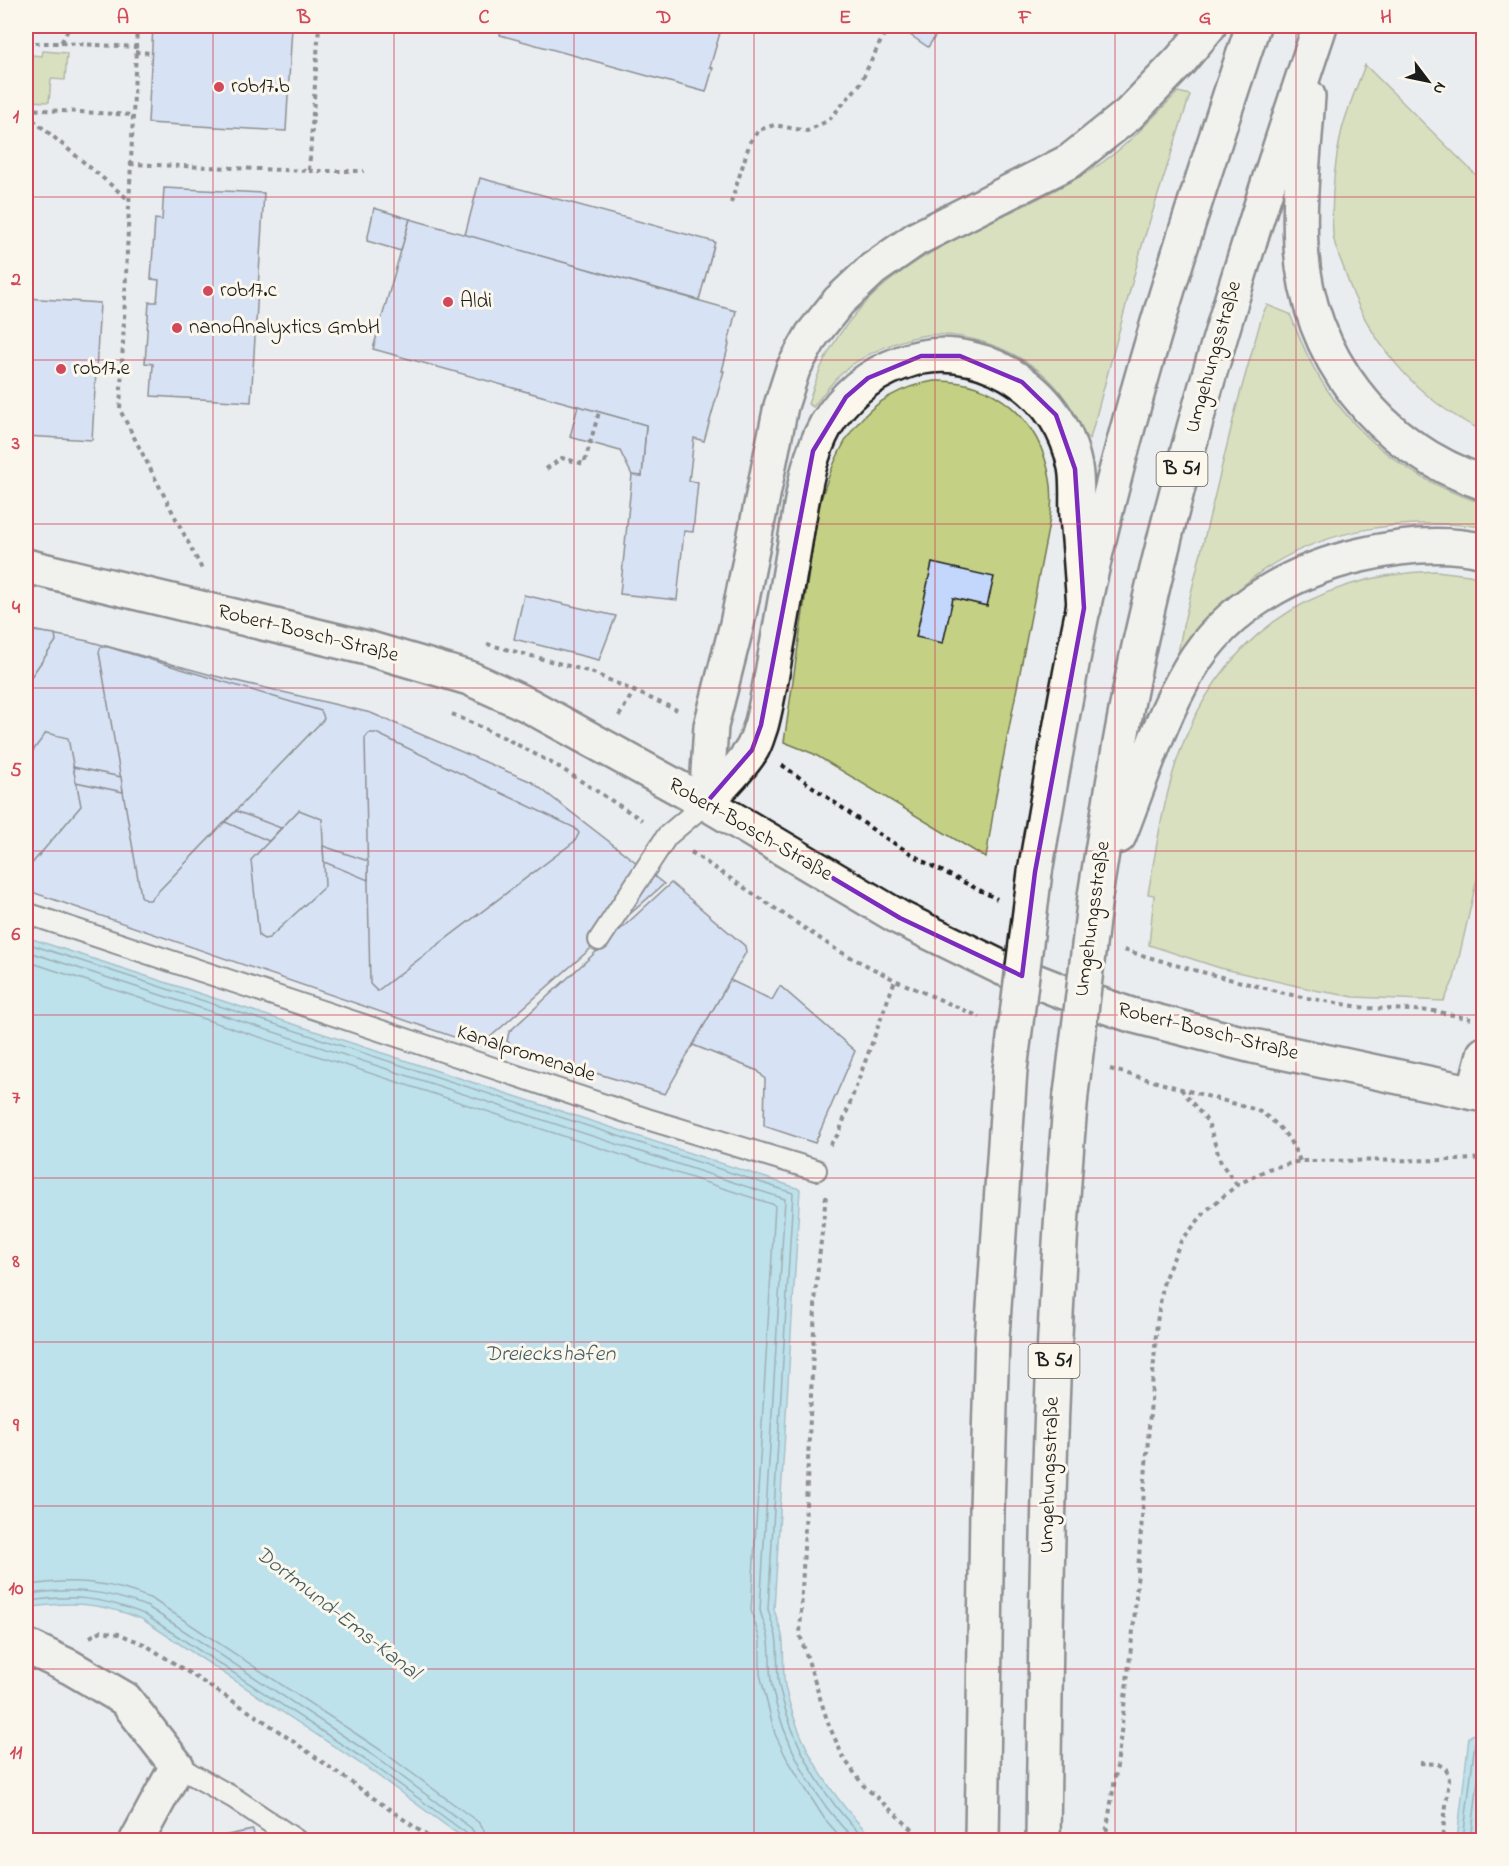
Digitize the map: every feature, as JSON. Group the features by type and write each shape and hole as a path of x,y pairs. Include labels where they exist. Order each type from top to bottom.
{"main road":[{"path":"706,803 711,726 737,624 781,406 793,369 813,335 839,301 873,269 916,239 1070,161 1129,114 1180,61 1209,26"},
{"path":"982,1840 987,1521 992,1337 999,1204 1010,1070 1035,872 1060,727 1084,608 1139,390 1209,159 1253,26"},
{"path":"1315,39 1301,244 1310,306 1321,338 1349,387 1380,421 1398,437 1451,471 1484,483"},
{"name":"Umgehungsstraße","path":"1043,1840 1051,1428 1061,1206 1071,1094 1095,896 1132,681 1170,517 1222,327 1315,39"},
{"path":"706,803 752,750 761,725 813,451 826,425 846,397 868,378 921,356 939,354 960,356 1000,369 1022,382 1041,398 1056,415 1067,440 1075,469 1084,608"},
{"path":"1095,896 1167,711 1204,648 1238,613 1299,575 1350,557 1393,548 1426,546 1454,546 1484,551"},
{"name":"Robert-Bosch-Straße","path":"26,566 367,648 469,678 528,705 706,803 900,918 993,964 1061,991 1131,1014 1253,1046 1479,1094"},
{"path":"1479,1094 1484,1054"},
{"path":"26,1646 69,1667 125,1700 177,1766 137,1840"}],"lane":[{"path":"600,940 667,836 706,803"},
{"name":"Kanalpromenade","path":"26,913 646,1119 816,1170"},
{"path":"177,1766 234,1798 296,1840"}],"path":[{"path":"61,44 70,26"},
{"path":"137,26 120,410 208,580"},
{"path":"309,171 319,26"},
{"path":"731,203 750,142 759,130 774,125 807,131 830,120 860,84 888,26"},
{"path":"26,43 152,52"},
{"path":"26,109 133,115"},
{"path":"26,114 129,200"},
{"path":"130,164 364,171"},
{"path":"546,469 562,459 584,464 599,412"},
{"path":"579,780 616,804"},
{"path":"691,853 837,950 895,980 839,1133 819,1159 816,1170 824,1176 826,1190 816,1286 800,1635 828,1723 843,1757 863,1785 924,1840"},
{"path":"1434,1011 1474,1020"},
{"path":"1180,1089 1208,1122 1221,1163 1237,1185"},
{"path":"1105,1840 1117,1766 1134,1622 1157,1322 1164,1280 1181,1241 1207,1210 1237,1185 1268,1169 1300,1161 1484,1158"},
{"path":"69,1667 76,1653 88,1639 101,1631 119,1634 144,1644 267,1723 433,1840"},
{"path":"1420,1763 1438,1764 1446,1769 1449,1779 1442,1840"}],"highlighted area":[{"path":"921,356 960,356 1022,382 1056,415 1075,469 1084,608 1035,872 1022,976 900,918 706,803 752,750 761,725 813,451 846,397 868,378"}],"green space":[{"path":"43,51 67,53 65,80 51,79 49,102 29,101 32,55 42,56"},
{"path":"1365,65 1483,182 1483,431 1436,402 1415,385 1397,365 1380,343 1366,319 1354,295 1336,247 1332,209 1337,159 1346,117"},
{"path":"1178,92 1190,95 1143,242 1090,439 1085,436 1063,396 1036,369 1000,348 959,336 921,336 877,350 847,368 813,407 808,404 824,361 847,323 876,293 908,267 943,246 1094,168 1128,142"},
{"path":"1267,305 1290,314 1315,370 1351,420 1389,455 1411,470 1458,494 1483,503 1483,527 1452,524 1389,526 1327,539 1298,550 1271,565 1245,584 1218,611 1177,659 1236,408"},
{"path":"934,381 956,382 977,387 1011,407 1036,439 1045,458 1051,486 1049,524 996,795 986,858 814,754 784,742 818,510 834,464 856,426 870,410 888,397 909,387"},
{"path":"1436,571 1484,579 1483,853 1454,979 1444,1001 1354,997 1314,990 1220,968 1149,945 1154,895 1148,894 1168,793 1177,760 1195,717 1217,680 1243,648 1274,622 1309,601 1348,585 1390,575"}],"water":[{"name":"Dreieckshafen","path":"26,937 800,1189 774,1609 782,1635 785,1686 798,1729 818,1769 844,1807 875,1840 466,1840 370,1770 142,1619 112,1609 84,1604 57,1604 26,1608"},
{"path":"1483,1728 1483,1840 1457,1840 1469,1737"}],"building":[{"name":"rob17.b","path":"153,26 292,26 286,131 148,123"},
{"path":"502,26 722,26 710,67 713,68 706,92 500,35"},
{"path":"897,26 942,26 928,47"},
{"path":"480,178 715,242 699,300 465,235"},
{"name":"rob17.c","path":"164,188 264,193 251,402 151,396 153,364 145,363 149,302 157,302 159,280 151,279 155,219 162,220"},
{"path":"374,208 410,219 401,251 367,241"},
{"path":"410,219 736,311 722,371 724,371 704,441 694,438 689,481 698,482 693,532 684,531 677,600 620,594 632,475 642,476 646,425 373,349"},
{"name":"rob17.e","path":"26,298 100,303 92,440 26,436"},
{"path":"578,406 646,425 642,476 632,475 620,451 570,437"},
{"path":"932,563 994,577 987,606 953,598 943,643 916,637"},
{"path":"524,595 616,616 599,660 514,639"},
{"path":"26,629 88,641 215,676 371,713 532,782 664,884 480,1046 26,890"},
{"path":"26,630 55,634 56,641 26,684"},
{"path":"101,647 108,647 321,711 324,719 150,900 141,896 99,652"},
{"path":"46,733 68,738 81,806 29,867 26,867 26,760"},
{"path":"369,733 376,733 575,828 579,833 575,841 377,991 370,984 365,738"},
{"path":"73,767 121,777 123,792 76,782"},
{"path":"299,810 322,819 325,886 269,938 264,939 259,936 251,860"},
{"path":"236,811 281,828 269,841 225,822"},
{"path":"323,846 368,861 368,880 324,862"},
{"path":"671,883 745,946 746,952 665,1094 516,1049 507,1041 509,1032"},
{"path":"730,980 772,1000 780,986 855,1051 815,1143 764,1126 765,1079 758,1071 693,1045"},
{"path":"253,1830 255,1840 202,1840"}],"place":[{"name":"rob17.b","path":"219,87"},
{"name":"rob17.c","path":"208,291"},
{"name":"Aldi","path":"448,302"},
{"name":"nanoAnalyxtics GmbH","path":"177,328"},
{"name":"rob17.e","path":"61,369"}],"water label":[{"name":"Dortmund-Ems-Kanal","path":"337,1614"}]}
